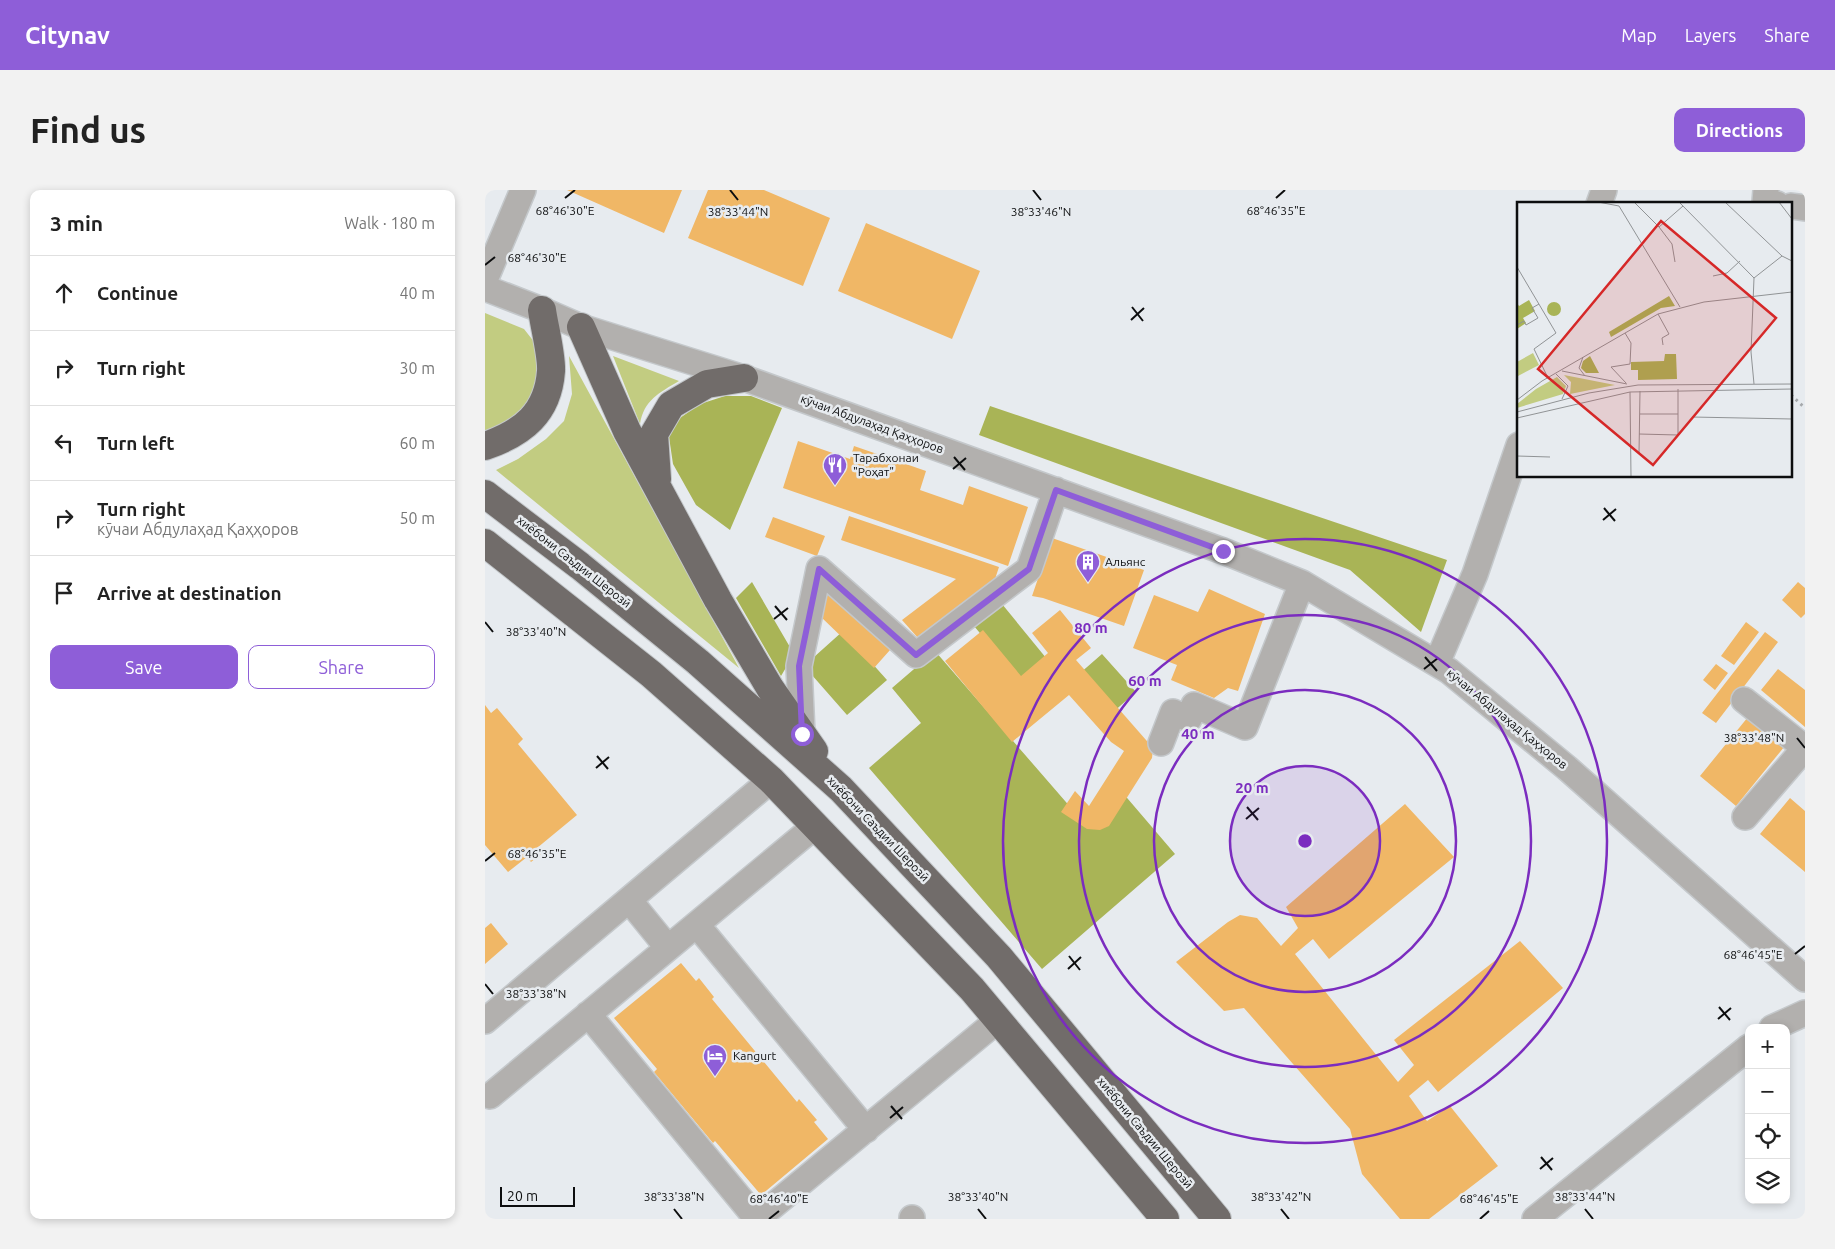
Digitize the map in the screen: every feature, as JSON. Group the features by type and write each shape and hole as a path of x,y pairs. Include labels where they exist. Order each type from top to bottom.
{"highway":[{"path":"485,446 503,440 529,423 545,400 551,370 542,310"},
{"path":"581,327 627,431 718,600 770,688 841,789"},
{"path":"658,488 654,434 671,405 707,384 744,378"},
{"name":"хиёбони Саъдии Шерозӣ","path":"485,494 580,566 698,662 841,789 999,957 1217,1219"},
{"path":"485,543 651,674 771,780 972,989 1165,1219"}],"street":[{"path":"485,280 523,190"},
{"path":"1600,202 1604,190"},
{"name":"кӯчаи Абдулаҳад Қаҳҳоров","path":"485,288 581,327 744,378 1223,551 1302,583 1437,663 1567,768 1805,979"},
{"path":"1437,663 1475,574 1517,450"},
{"path":"802,734 799,666 819,569 916,655 1029,569 1056,490"},
{"path":"1161,743 1173,712 1189,719 1193,705 1245,727 1302,583"},
{"path":"1744,700 1805,748 1745,817"},
{"path":"485,1021 771,780"},
{"path":"490,1096 815,826"},
{"path":"629,900 669,948"},
{"path":"697,925 866,1130"},
{"path":"1781,1024 1805,1013"},
{"path":"588,1014 757,1219 998,1020"},
{"path":"1535,1219 1745,1050"}],"path":[{"path":"1793,397 1805,408"}],"green space":[{"path":"485,313 524,329 535,343 538,374 532,395 519,414 497,431 485,431"},
{"path":"569,356 739,668 496,470 518,459 546,439 564,421 572,394"},
{"path":"613,356 679,381 653,398 645,409 640,424"},
{"path":"725,396 751,396 782,408 730,530 696,505 673,464 669,437 680,418 700,404"},
{"path":"990,406 1447,560 1421,632 1350,570 979,435"},
{"path":"752,582 794,654 781,676 736,598"},
{"path":"1002,604 1051,664 1024,686 974,626"},
{"path":"843,631 887,680 847,715 804,666"},
{"path":"935,651 1085,824 1122,792 1175,854 1042,969 869,768 921,723 892,688"},
{"path":"1102,654 1136,692 1112,713 1079,674"}],"building":[{"path":"567,190 682,190 664,233"},
{"path":"708,190 764,190 830,218 803,286 688,238"},
{"path":"866,223 980,271 952,339 838,291"},
{"path":"798,441 850,459 854,446 926,471 920,490 963,505 969,486 1028,507 1008,566 783,488"},
{"path":"849,516 999,567 991,591 982,588 918,638 902,620 956,579 841,540"},
{"path":"773,517 825,536 817,556 765,537"},
{"name":"Альянс","path":"1052,538 1144,570 1124,626 1043,598 1032,596"},
{"path":"1798,582 1805,588 1805,614 1801,618 1782,600"},
{"path":"1209,589 1265,614 1238,691 1228,688 1214,698 1171,680 1177,665 1133,648 1154,595 1198,612"},
{"path":"827,590 890,650 874,668 820,616"},
{"path":"1060,610 1091,648 1076,660 1153,748 1152,758 1109,826 1100,830 1087,829 1061,812 1075,791 1089,806 1124,751 1111,742 1069,695 1012,742 945,661 983,630 1021,676 1048,653 1032,633"},
{"path":"1746,622 1759,632 1734,665 1721,656"},
{"path":"1765,632 1778,642 1716,723 1702,713"},
{"path":"1716,664 1728,673 1715,690 1703,680"},
{"path":"1778,669 1805,690 1805,727 1761,690"},
{"path":"485,705 491,713 497,708 523,739 518,744 577,815 537,848 541,854 531,862 527,857 508,872 485,845"},
{"path":"1748,717 1784,747 1736,806 1700,776"},
{"path":"1790,798 1805,811 1805,872 1760,834"},
{"path":"1405,804 1454,857 1329,959 1313,939 1295,954 1398,1082 1414,1065 1394,1040 1520,941 1563,988 1438,1092 1428,1080 1409,1096 1427,1121 1450,1106 1498,1166 1429,1219 1400,1219 1362,1174 1350,1129 1244,1008 1224,1011 1176,962 1240,915 1257,918 1281,946 1298,928 1286,907"},
{"path":"491,923 508,944 485,964 485,928"},
{"path":"681,963 696,981 699,978 714,997 712,999 797,1102 799,1099 817,1120 814,1122 828,1139 761,1195 715,1141 713,1143 654,1072 657,1069 614,1018"}],"place":[{"name":"Тарабхонаи \"Роҳат\"","path":"835,486"},
{"name":"Альянс","path":"1088,583"},
{"name":"Kangurt","path":"715,1077"}],"route":[{"path":"802,734 799,666 819,569 916,655 1029,569 1056,490 1223,551"}]}
